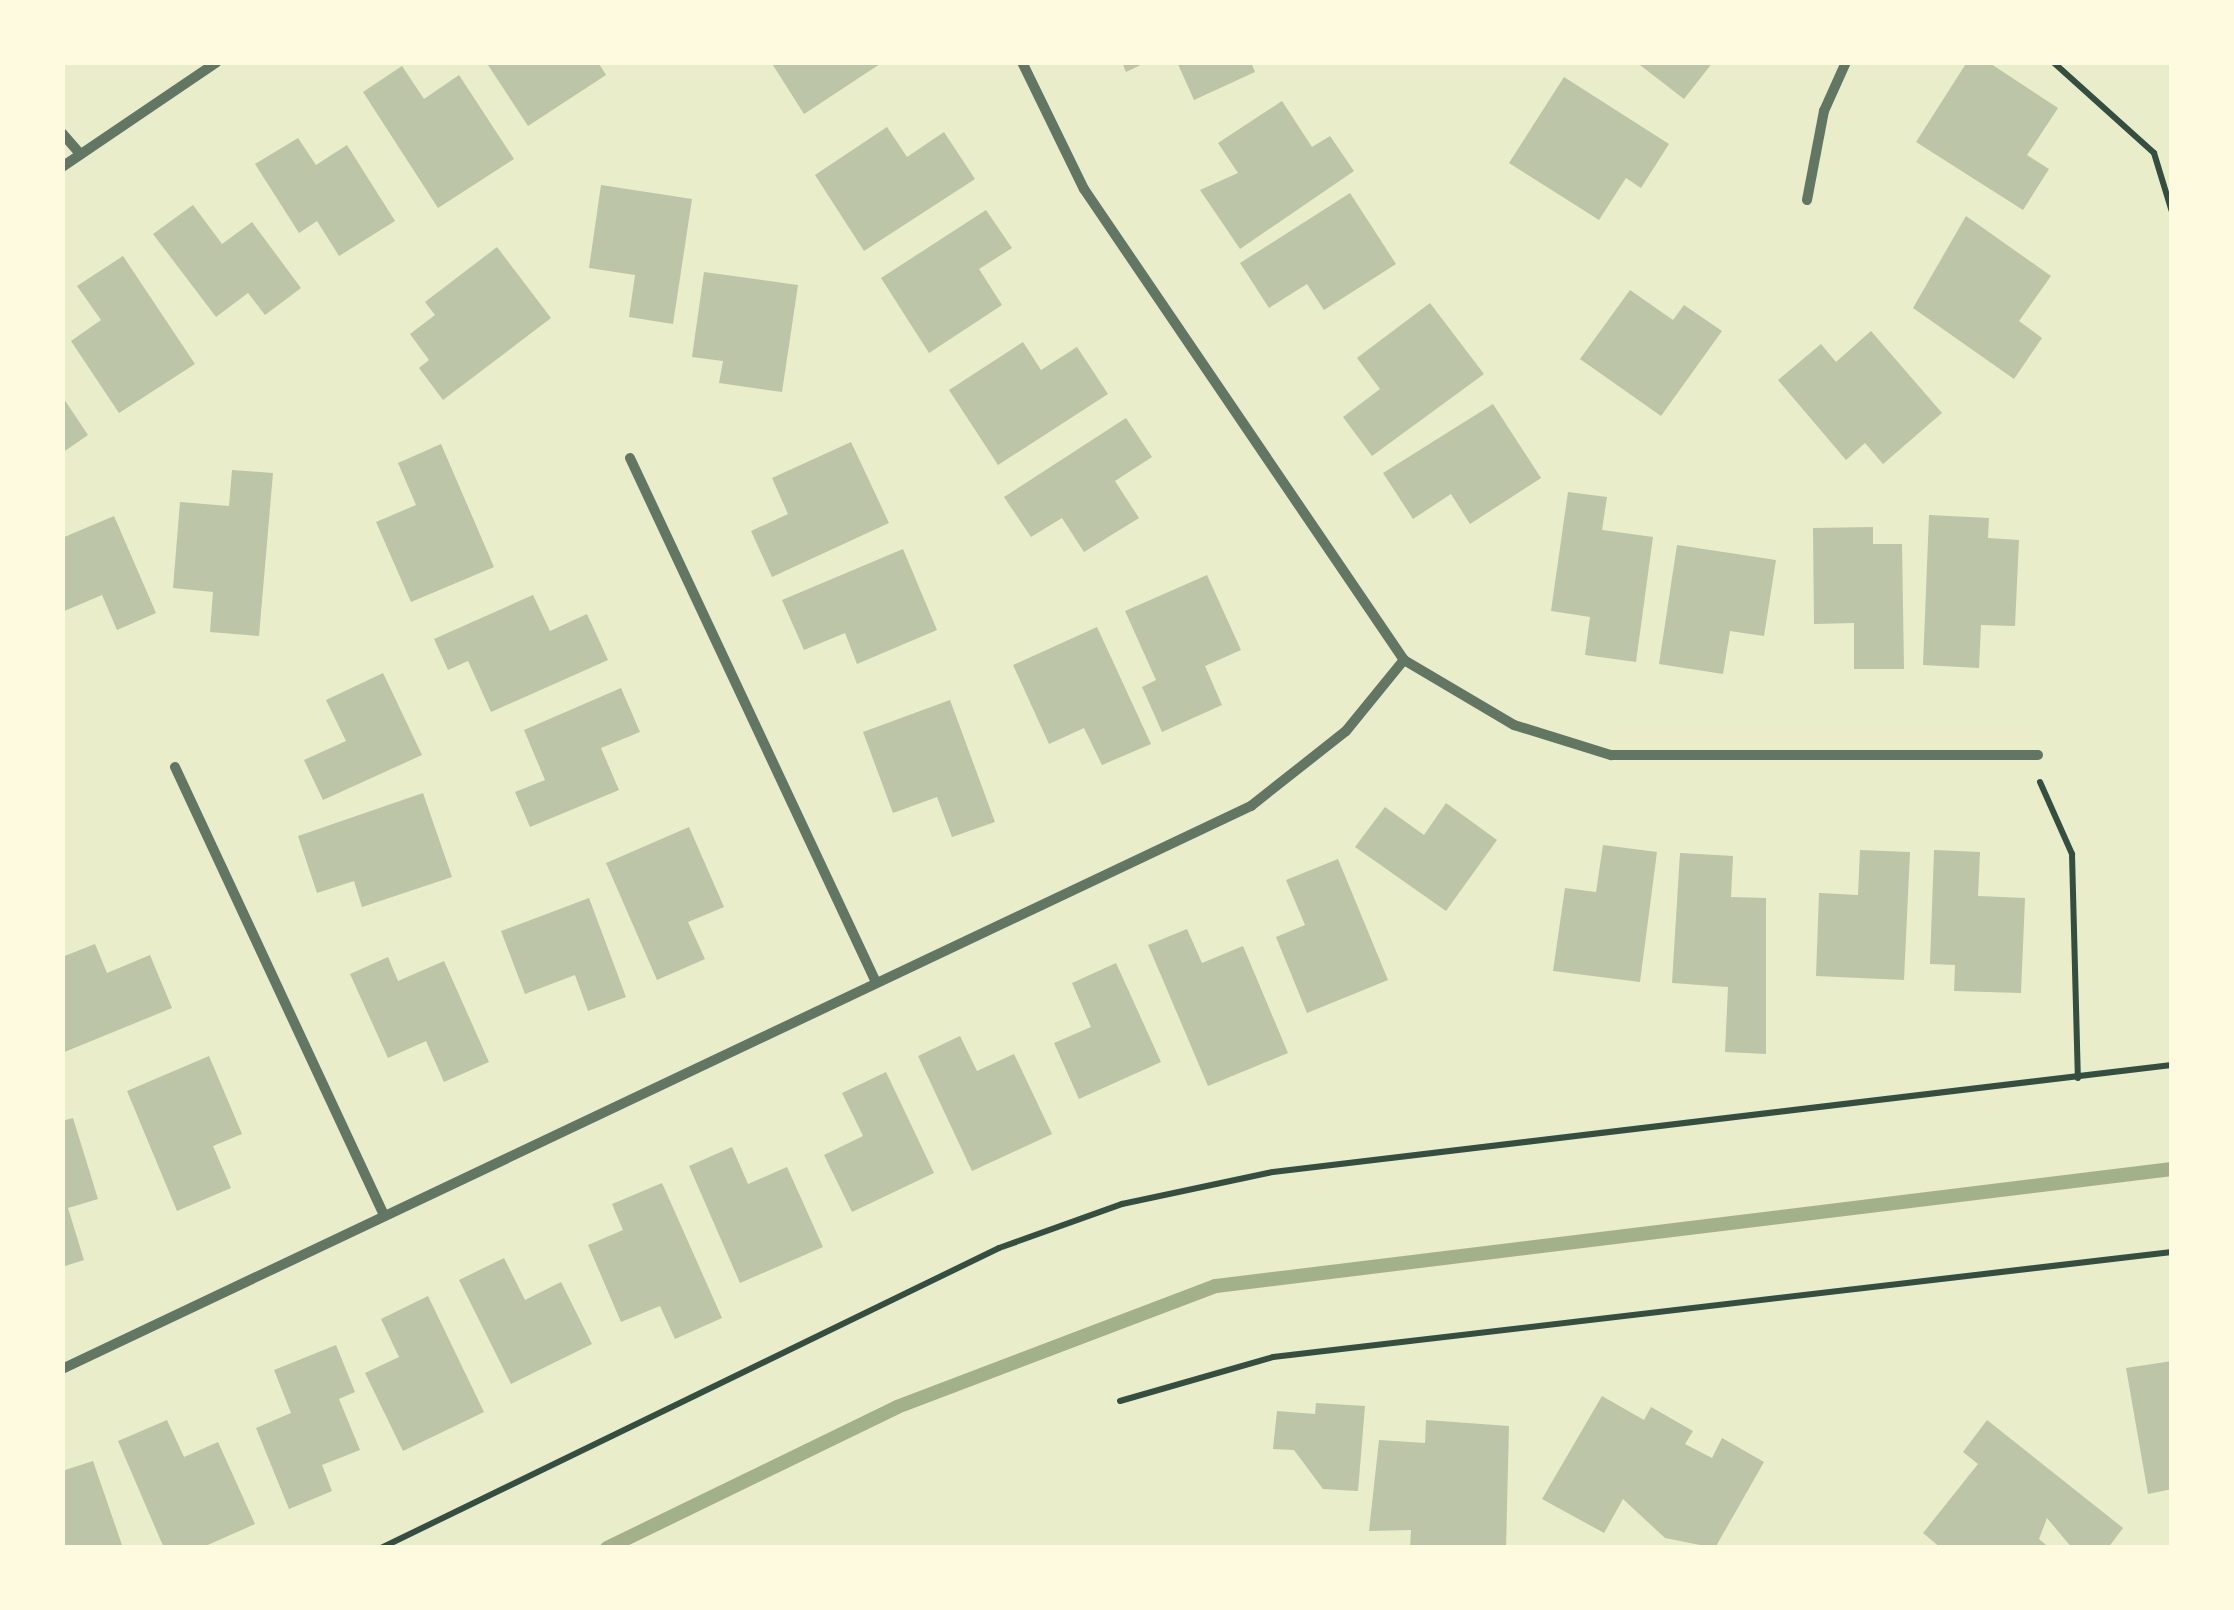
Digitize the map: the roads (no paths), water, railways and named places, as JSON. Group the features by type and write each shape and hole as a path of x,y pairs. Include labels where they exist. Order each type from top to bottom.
{"street":[{"path":"62,166 217,62"},
{"path":"1022,62 1084,190 1404,660 1514,725 1611,755 2038,755"},
{"path":"1807,200 1824,111 1846,62"},
{"path":"62,133 80,154"},
{"path":"630,458 875,980"},
{"path":"62,1369 875,980 1252,806 1346,731 1404,660"},
{"path":"175,767 384,1215"}],"waterway":[{"path":"607,1548 897,1407 1216,1286 2172,1169"}]}
